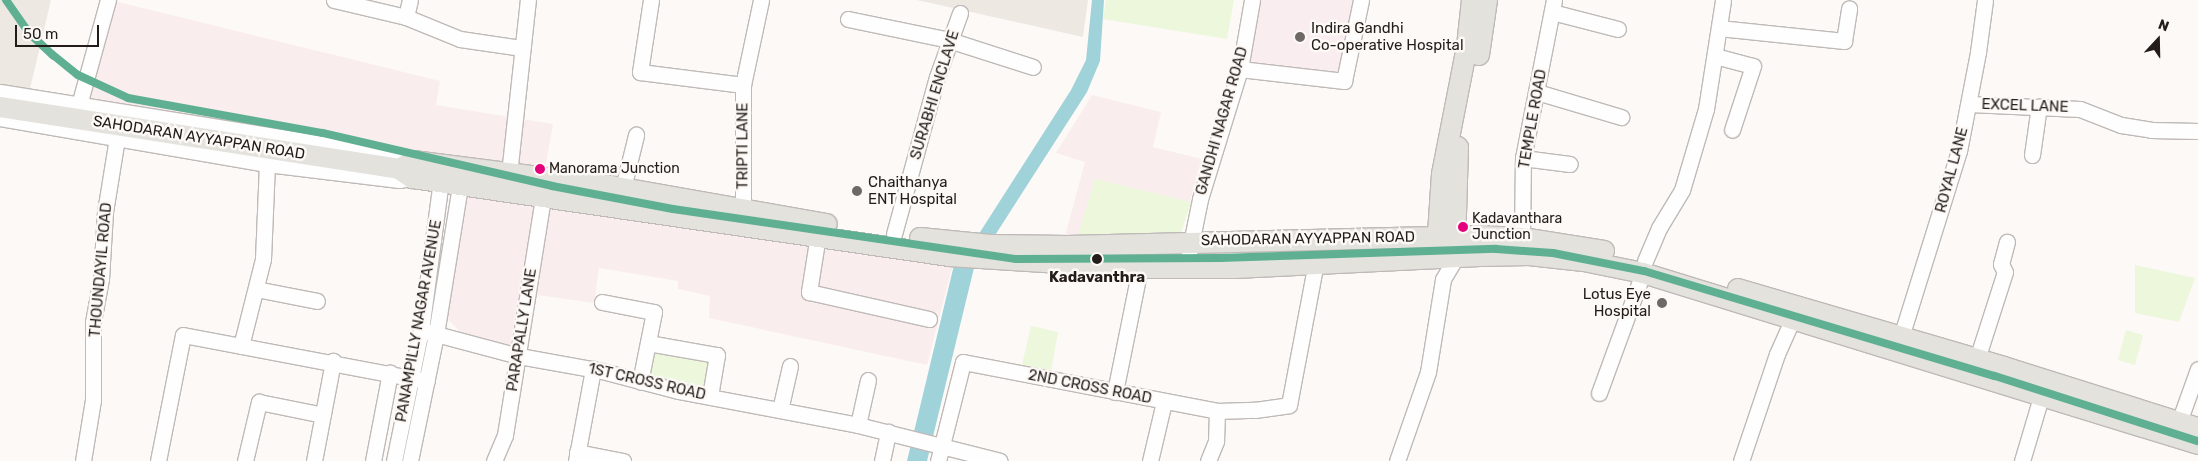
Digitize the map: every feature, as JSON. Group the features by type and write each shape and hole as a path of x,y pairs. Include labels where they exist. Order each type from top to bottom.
{"main road":[{"path":"1446,258 1442,174 1467,46 1472,0"},
{"path":"1446,236 1458,144 1481,47 1488,0"},
{"name":"SAHODARAN AYYAPPAN ROAD","path":"0,107 349,162 408,169 543,197 610,207 818,235 1140,268 1529,256 1644,267 1898,344 2041,398 2198,444"},
{"name":"SAHODARAN AYYAPPAN ROAD","path":"408,169 456,178 509,174 617,187 894,234 954,249"},
{"path":"610,207 617,187"},
{"name":"SAHODARAN AYYAPPAN ROAD","path":"987,252 1189,242 1446,236 1522,238 1590,248 1792,320 1898,344 1978,359 2198,428"}],"street":[{"path":"79,105 108,0"},
{"path":"334,0 406,17 460,38 522,48"},
{"path":"406,17 410,0"},
{"path":"509,174 528,0"},
{"name":"TRIPTI LANE","path":"651,0 640,72 743,85"},
{"name":"TRIPTI LANE","path":"743,208 743,85 761,0"},
{"name":"GANDHI NAGAR ROAD","path":"1186,268 1189,242 1240,68 1252,0"},
{"path":"1240,68 1344,81 1361,0"},
{"path":"1600,392 1644,267 1660,228 1682,190 1706,109 1723,0"},
{"name":"ROYAL LANE","path":"1898,344 1959,151 1969,104 1984,0"},
{"path":"1553,6 1618,29"},
{"name":"TEMPLE ROAD","path":"1522,238 1523,158 1553,6"},
{"path":"1719,28 1844,41 1850,8"},
{"name":"SURABHI ENCLAVE","path":"894,234 949,40 960,13"},
{"path":"848,19 949,40 1033,67"},
{"path":"1715,56 1753,66 1732,130"},
{"path":"0,92 399,156 408,169 399,180 267,164 0,118"},
{"path":"1537,92 1621,117"},
{"name":"EXCEL LANE","path":"1969,104 2080,108 2121,125 2150,130 2198,130"},
{"path":"2032,155 2039,106"},
{"path":"617,187 636,135"},
{"name":"THOUNDAYIL ROAD","path":"82,461 93,400 93,322 102,279 105,212 117,138"},
{"path":"1523,158 1570,164"},
{"path":"241,346 263,259 267,164"},
{"name":"PANAMPILLY NAGAR AVENUE","path":"394,461 421,330 456,178"},
{"name":"PANAMPILLY NAGAR AVENUE","path":"410,461 436,334 456,178"},
{"name":"PARAPALLY LANE","path":"494,461 505,435 543,197"},
{"path":"818,235 809,292 929,319"},
{"path":"1978,359 2005,272 2001,264 2007,242"},
{"path":"1397,461 1428,372 1446,258"},
{"name":"2ND CROSS ROAD","path":"942,444 963,362 1217,411 1255,410 1289,405 1316,262"},
{"path":"1115,392 1140,268"},
{"path":"256,289 317,301"},
{"path":"602,302 654,312 640,382"},
{"path":"1741,461 1777,354 1792,320"},
{"name":"1ST CROSS ROAD","path":"421,330 519,356 593,369 640,382 942,444 1000,461"},
{"path":"158,461 183,335 333,361 427,381"},
{"path":"648,343 716,355 710,396"},
{"path":"314,461 333,361"},
{"path":"780,410 790,366"},
{"path":"593,369 577,456 623,461"},
{"path":"2179,422 2198,369"},
{"path":"373,461 390,373"},
{"path":"858,426 868,380"},
{"path":"2022,461 2041,398"},
{"path":"245,461 259,402 323,415"},
{"path":"1150,461 1164,402"},
{"path":"1208,461 1216,441 1217,411"},
{"path":"882,461 888,432"},
{"path":"938,461 942,444"}],"shaded area":[{"path":"0,0 51,0 29,93 0,89"},
{"path":"917,0 1088,0 1083,37"},
{"name":"Indira Gandhi Co-operative Hospital","path":"1258,0 1357,0 1338,75 1248,66"},
{"path":"114,1 440,81 436,105 553,124 545,169 425,155 86,99"},
{"path":"1092,95 1161,112 1153,147 1202,159 1180,235 1065,236 1085,162 1056,153"},
{"path":"462,191 953,264 927,365 709,318 710,296 678,289 678,281 599,268 594,303 523,293 515,346 465,337 445,316"}],"green space":[{"path":"1106,0 1234,0 1227,39 1103,19"},
{"path":"1095,179 1191,202 1180,235 1078,235"},
{"path":"2135,265 2195,278 2179,322 2135,313"},
{"path":"1031,326 1058,332 1051,371 1022,365"},
{"path":"2126,330 2143,335 2135,365 2118,360"},
{"path":"656,347 713,357 708,387 650,377"}],"water":[{"path":"1092,0 1104,0 1100,61 1087,92 974,268 927,461 907,461 954,265 975,240 1071,90 1086,60"}],"transit line":[{"path":"6,0 29,33 53,55 78,75 128,98 323,133 552,186 673,209 1016,259 1220,258 1496,249 1553,253 1644,271 1995,376 2198,441"}],"place":[{"name":"Indira Gandhi Co-operative Hospital","path":"1300,37"},
{"name":"Manorama Junction","path":"540,169"},
{"name":"Chaithanya ENT Hospital","path":"857,191"},
{"name":"Kadavanthara Junction","path":"1463,227"},
{"name":"Kadavanthra","path":"1097,259"},
{"name":"Lotus Eye Hospital","path":"1662,303"}]}
